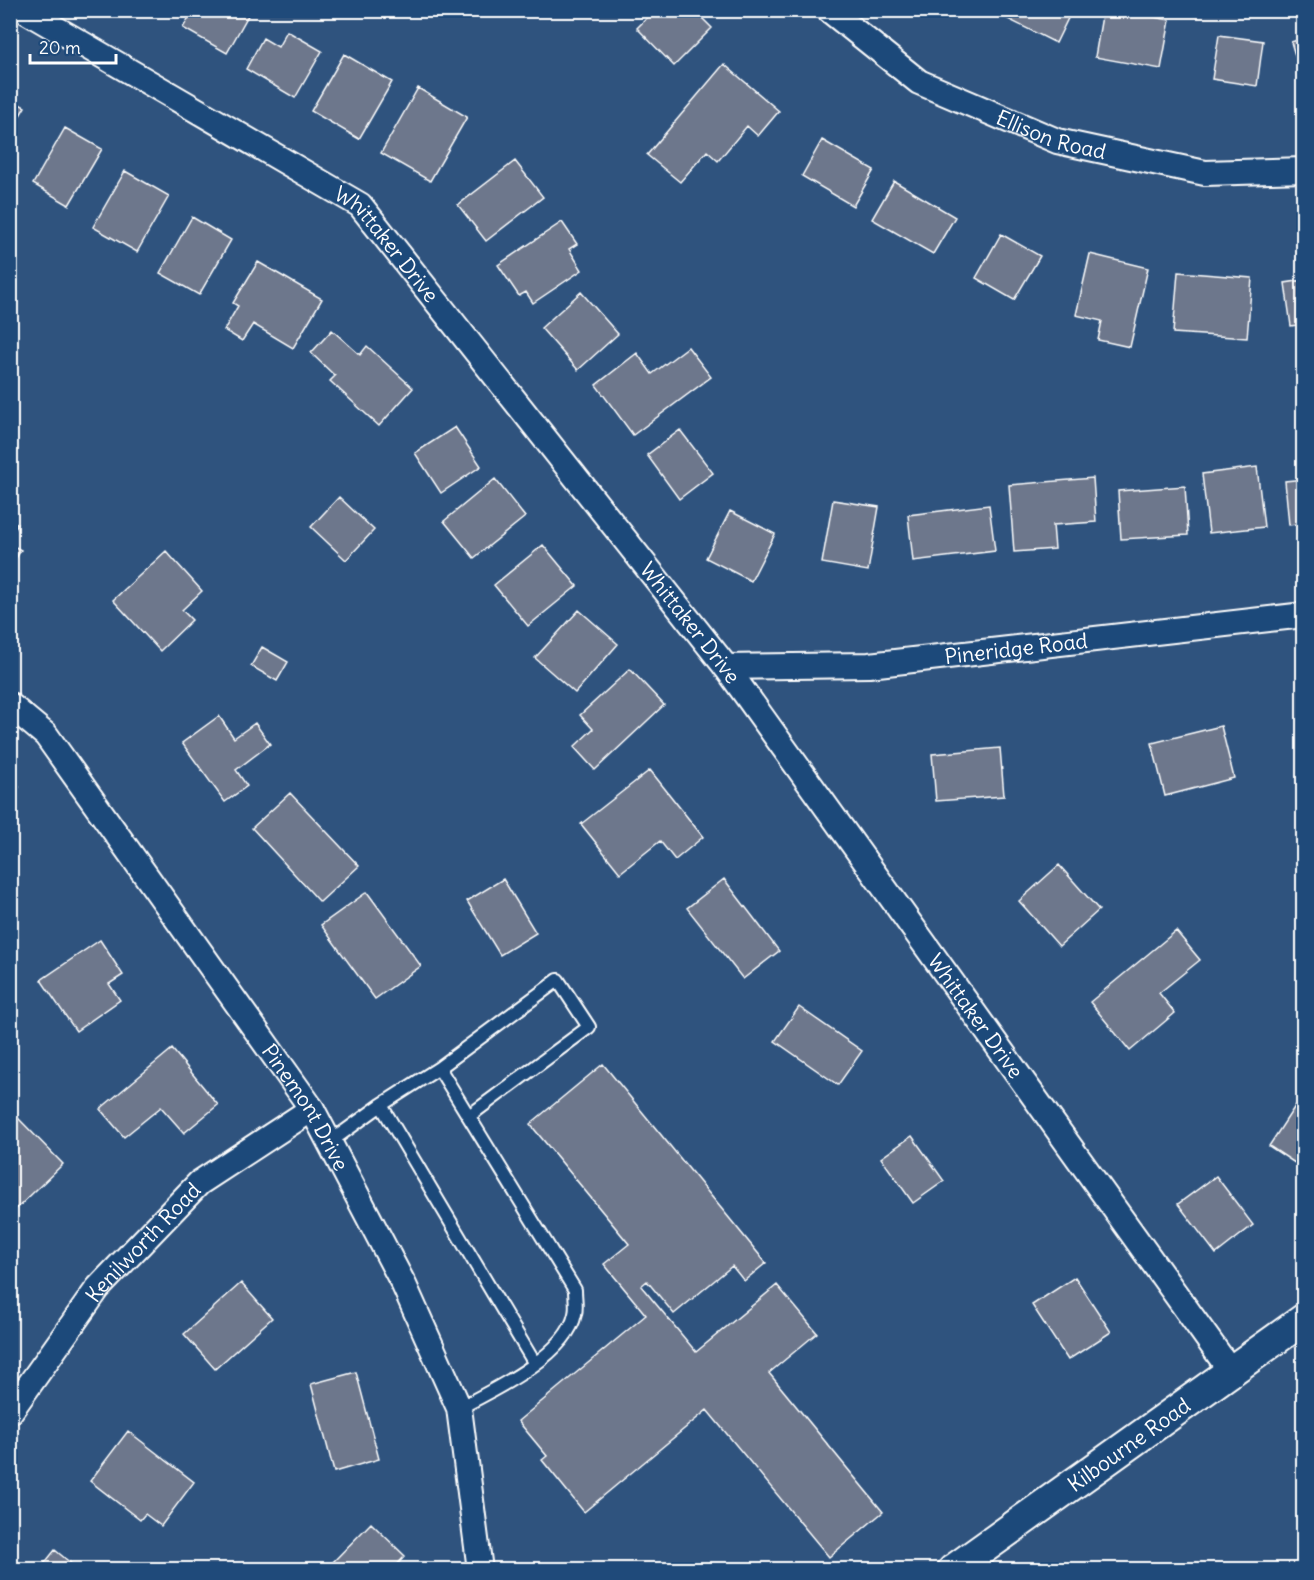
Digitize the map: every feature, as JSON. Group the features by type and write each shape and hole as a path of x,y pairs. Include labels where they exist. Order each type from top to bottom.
{"street":[{"name":"Whittaker Drive","path":"24,10 360,205 726,667 1230,1370"},
{"name":"Ellison Road","path":"829,10 919,82 1057,141 1205,173 1304,170"},
{"name":"Pineridge Road","path":"726,667 869,664 1304,615"},
{"name":"Pinemont Drive","path":"10,705 46,735 312,1109 330,1142 404,1285 459,1408 480,1569"},
{"name":"Kenilworth Road","path":"10,1412 98,1288 199,1183 312,1109"},
{"name":"Kilbourne Road","path":"953,1569 1304,1319"}],"lane":[{"path":"330,1142 381,1105 439,1068 558,980 589,1027 469,1116"},
{"path":"439,1068 575,1290 575,1314 564,1338 536,1364 459,1408"},
{"path":"381,1105 536,1364"}],"building":[{"path":"193,10 251,10 227,53 183,28"},
{"path":"655,10 694,10 712,28 674,66 637,28"},
{"path":"999,10 1072,10 1056,43 998,14"},
{"path":"1103,10 1117,10 1170,20 1161,69 1095,57"},
{"path":"287,31 322,51 295,98 246,69 263,38 278,47"},
{"path":"1219,35 1263,41 1257,86 1212,79"},
{"path":"1304,38 1304,82 1303,82 1291,42"},
{"path":"344,54 392,82 359,139 311,111"},
{"path":"724,64 779,111 758,136 747,126 718,161 707,151 680,182 647,155"},
{"path":"418,88 467,117 430,181 381,153"},
{"path":"10,99 25,107 10,132"},
{"path":"65,128 102,149 69,205 33,184"},
{"path":"822,140 874,170 853,206 802,176"},
{"path":"515,161 543,197 486,241 458,205"},
{"path":"125,171 169,196 137,252 93,227"},
{"path":"894,181 955,217 933,254 872,219"},
{"path":"192,217 231,240 199,295 160,273"},
{"path":"562,222 577,244 569,249 582,270 533,303 526,292 519,296 498,265"},
{"path":"1001,234 1040,256 1014,300 976,278"},
{"path":"1090,254 1148,268 1130,347 1098,340 1102,321 1076,315"},
{"path":"258,262 322,299 293,348 253,324 242,341 224,330 238,306 233,303"},
{"path":"1178,272 1252,278 1247,338 1173,333"},
{"path":"1304,280 1304,324 1291,326 1285,283"},
{"path":"581,292 618,334 578,370 541,328"},
{"path":"332,330 360,355 367,346 413,388 379,426 330,381 335,376 311,353"},
{"path":"688,347 711,377 633,435 596,385 637,353 652,374"},
{"path":"455,427 481,466 441,493 415,453"},
{"path":"680,430 713,473 679,499 647,455"},
{"path":"1257,467 1264,527 1209,533 1202,474"},
{"path":"1093,478 1096,522 1053,525 1055,549 1014,552 1009,485"},
{"path":"495,479 525,517 474,558 444,521"},
{"path":"1304,479 1304,523 1289,525 1285,481"},
{"path":"1185,486 1188,535 1121,539 1118,491"},
{"path":"339,497 374,530 346,560 311,527"},
{"path":"833,500 879,507 868,571 822,563"},
{"path":"989,505 995,551 913,561 908,515"},
{"path":"730,511 775,534 751,581 706,558"},
{"path":"10,519 18,524 10,537"},
{"path":"10,544 21,550 10,568"},
{"path":"543,545 577,586 528,626 494,585"},
{"path":"166,551 202,591 182,610 192,620 160,651 113,600"},
{"path":"579,610 618,644 575,693 535,658"},
{"path":"262,647 288,662 277,681 251,666"},
{"path":"630,669 664,705 595,770 574,747 593,729 580,715"},
{"path":"219,716 234,738 255,723 270,744 236,770 247,786 225,802 182,743"},
{"path":"1221,726 1234,778 1165,796 1152,743"},
{"path":"1000,748 1004,796 936,801 932,754"},
{"path":"650,770 703,837 675,860 660,841 620,873 581,824"},
{"path":"10,779 19,787 10,796"},
{"path":"290,793 359,866 320,902 252,828"},
{"path":"1059,865 1099,910 1059,946 1019,901"},
{"path":"503,879 536,933 500,955 467,901"},
{"path":"724,879 779,951 743,979 687,908"},
{"path":"367,892 421,966 375,999 321,925"},
{"path":"1176,931 1200,960 1159,993 1175,1013 1130,1051 1090,1002"},
{"path":"100,940 123,975 109,984 120,1000 76,1031 41,980"},
{"path":"799,1007 862,1051 838,1085 775,1041"},
{"path":"172,1049 218,1105 184,1133 161,1107 124,1137 100,1109"},
{"path":"603,1064 766,1263 744,1281 732,1266 674,1314 647,1281 641,1286 696,1352 777,1285 817,1333 769,1373 883,1512 829,1557 707,1410 584,1512 542,1460 547,1456 518,1421 646,1315 604,1264 629,1244 530,1124"},
{"path":"1304,1094 1304,1169 1269,1146"},
{"path":"18,1118 63,1164 10,1215 10,1125"},
{"path":"912,1136 944,1181 913,1203 881,1158"},
{"path":"1216,1176 1253,1225 1216,1254 1178,1204"},
{"path":"1075,1277 1111,1332 1068,1360 1032,1305"},
{"path":"241,1283 272,1318 215,1369 184,1334"},
{"path":"356,1372 379,1459 334,1472 311,1384"},
{"path":"128,1431 194,1482 161,1526 145,1514 140,1520 90,1481"},
{"path":"371,1523 405,1556 392,1570 338,1570 332,1563"},
{"path":"55,1550 79,1570 39,1570"}]}
